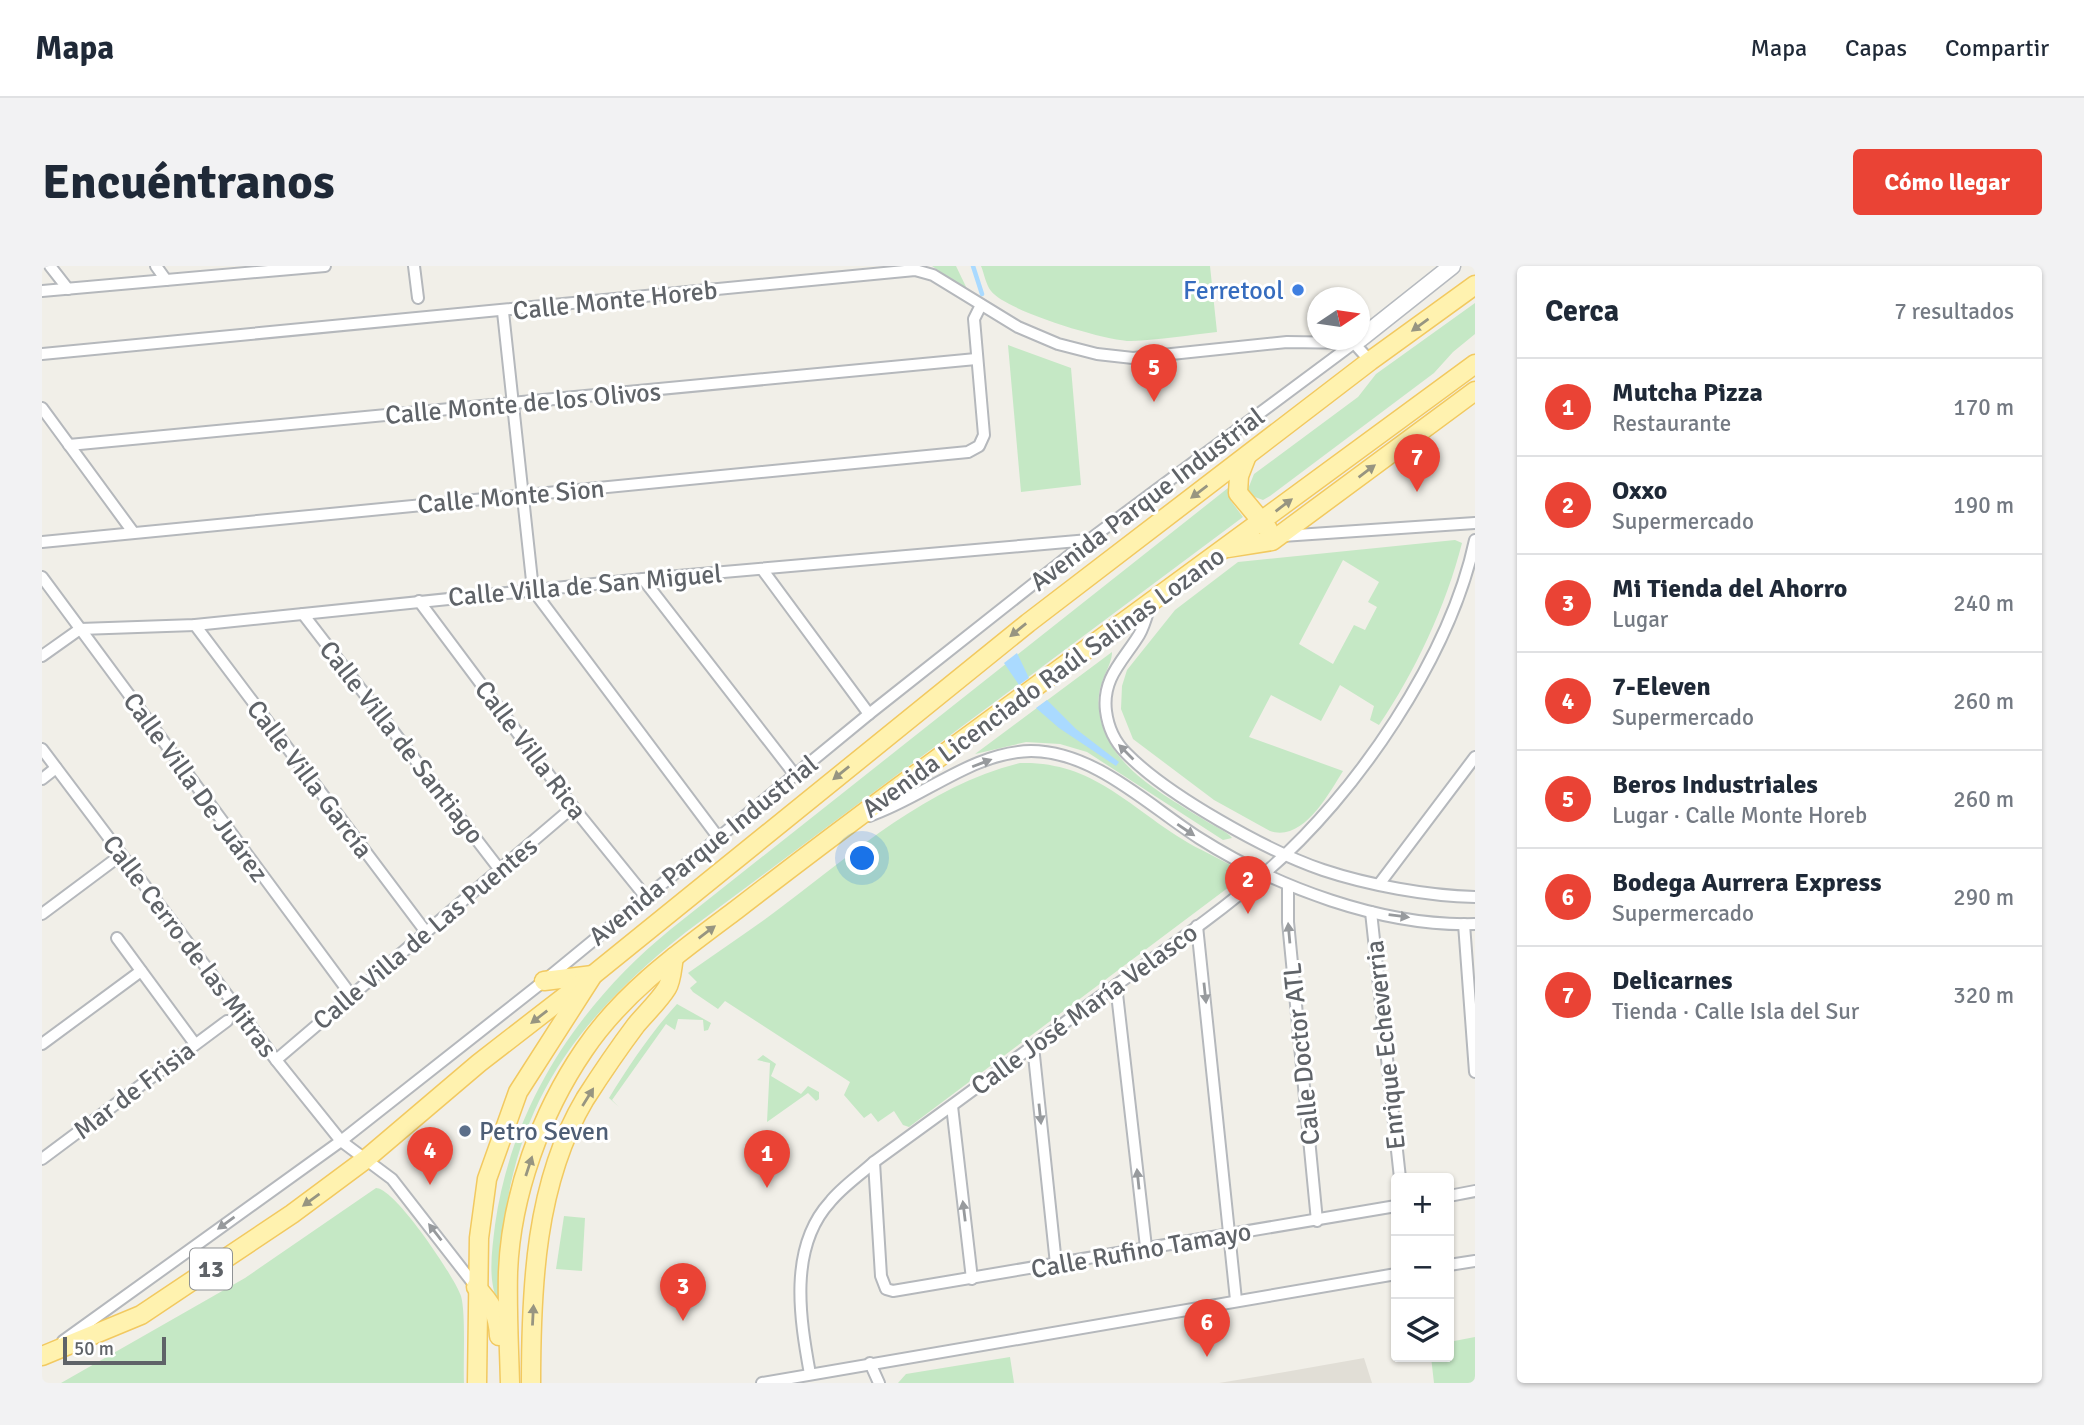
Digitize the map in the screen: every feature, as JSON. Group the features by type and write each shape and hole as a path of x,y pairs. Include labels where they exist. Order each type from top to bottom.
{"main road":[{"name":"Avenida Licenciado Raúl Salinas Lozano","path":"477,1383 476,1287 481,1207 505,1125 518,1092 593,975 1017,631 1370,361 1475,285"},
{"name":"Avenida Licenciado Raúl Salinas Lozano","path":"510,1381 508,1271 512,1233 526,1174 544,1123 561,1087 585,1048 628,998 674,957 853,821 1475,363"},
{"path":"1225,549 1272,541 1280,536 1475,391"},
{"path":"1248,455 1238,476 1238,493 1260,523 1280,536"},
{"path":"531,1383 539,1246 548,1191 560,1153 585,1099 627,1038 668,987 674,957"},
{"path":"544,981 593,975"},
{"name":"13","path":"42,1356 141,1315 366,1159 479,1063 593,975"},
{"path":"476,1287 498,1317 501,1360 510,1381"}],"street":[{"path":"50,266 68,289"},
{"path":"156,266 166,280"},
{"path":"42,291 267,269 325,266"},
{"path":"414,266 418,298"},
{"name":"Avenida Parque Industrial","path":"1370,331 1452,266"},
{"name":"Calle Monte Horeb","path":"42,354 503,312 910,270 933,275 1018,327 1054,342 1097,354 1124,358 1307,342"},
{"path":"976,359 974,319 981,305"},
{"path":"503,312 533,590 718,837"},
{"name":"Avenida Parque Industrial","path":"42,1356 341,1140 544,981 869,714 1089,540 1346,350"},
{"path":"1363,350 1370,361"},
{"name":"Calle Monte de los Olivos","path":"69,445 976,359"},
{"name":"Calle Monte Sion","path":"42,542 968,452 979,446 984,435 976,359"},
{"path":"42,408 133,532"},
{"path":"1280,536 1475,523"},
{"name":"Calle Villa de San Miguel","path":"80,629 195,625 643,579 1089,540"},
{"name":"Calle José María Velasco","path":"810,1374 800,1297 807,1243 817,1220 830,1202 874,1162 1198,926 1286,855 1352,781 1396,719 1443,629 1475,540"},
{"path":"762,569 869,714"},
{"name":"Calle Villa De Juárez","path":"42,577 351,995"},
{"path":"643,579 795,775"},
{"name":"Calle Villa Rica","path":"419,601 573,807 645,896"},
{"path":"1151,603 1140,633 1108,682 1106,713 1110,730 1127,755 1223,822 1286,855 1325,871 1436,894 1475,897"},
{"name":"Calle Villa de Santiago","path":"303,614 500,870"},
{"name":"Calle Villa García","path":"195,625 426,932"},
{"path":"42,656 80,629"},
{"name":"Calle Cerro de las Mitras","path":"42,749 276,1060 341,1140 393,1179 476,1287"},
{"path":"853,821 892,808 976,764 999,756 1030,751 1054,753 1080,761 1201,839 1288,887 1371,912 1469,924 1475,1072"},
{"path":"1380,883 1445,801 1475,757"},
{"path":"42,779 56,768"},
{"name":"Calle Villa de Las Puentes","path":"276,1060 573,807"},
{"path":"42,914 121,855"},
{"name":"Calle Doctor ATL","path":"1288,887 1288,922 1317,1221"},
{"name":"Enrique Echeverria","path":"1371,912 1399,1173"},
{"path":"1198,926 1236,1300"},
{"path":"117,938 195,1044"},
{"path":"42,1044 141,971"},
{"path":"1116,985 1146,1247"},
{"name":"Mar de Frisia","path":"42,1159 227,1021"},
{"path":"1033,1046 1056,1264"},
{"path":"952,1106 972,1279"},
{"name":"Calle Rufino Tamayo","path":"874,1162 881,1276 886,1289 902,1291 1391,1207"},
{"path":"1454,1195 1475,1191"},
{"path":"1454,1264 1475,1261"},
{"path":"762,1383 781,1382 870,1363 1391,1275"},
{"path":"870,1363 879,1383"}],"shaded area":[{"path":"1364,1358 1372,1383 1219,1383 1285,1372"}],"green space":[{"path":"932,266 956,266 968,291"},
{"path":"981,266 1210,266 1217,332 1131,341 1101,336 1035,316 1000,299 989,288"},
{"path":"1475,303 1475,334 1453,352 1434,373 1270,496 1263,500 1252,496 1248,489 1254,474 1358,397 1376,374"},
{"path":"1008,345 1071,368 1081,485 1021,492"},
{"path":"1228,488 1231,501 1243,517 686,932 640,971 601,1011 569,1051 543,1093 524,1139 510,1188 502,1243 499,1304 493,1286 491,1266 495,1225 504,1181 517,1139 554,1060 607,990 671,929"},
{"path":"1455,540 1462,543 1428,638 1379,725 1370,720 1374,706 1340,685 1321,721 1271,695 1249,737 1343,771 1313,814 1293,830 1282,833 1270,831 1214,800 1133,739 1121,709 1122,686 1127,670 1175,610 1238,562","holes":["1343,560 1379,582 1368,602 1377,607 1365,630 1354,625 1333,664 1299,644"]},
{"path":"1112,652 1100,691 1099,708 1103,728 1112,746 1138,776 1232,838 1223,840 1087,752 1060,744 1026,742 975,754"},
{"path":"1020,763 1045,764 1067,769 1107,787 1182,839 1235,868 1237,881 909,1127 903,1125 894,1111 878,1122 871,1113 864,1118 844,1095 850,1082 725,1001 718,1009 690,988 697,982 688,973 895,822 955,787 986,773"},
{"path":"677,1004 711,1023 708,1030 704,1031 703,1020 678,1019 675,1030 666,1024 612,1100 619,1107 609,1098 641,1050"},
{"path":"763,1055 776,1064 771,1076 801,1094 808,1086 819,1092 819,1099 816,1101 808,1093 767,1122 770,1063 757,1060"},
{"path":"376,1188 385,1192 409,1217 436,1253 461,1296 464,1383 61,1383 245,1278"},
{"path":"564,1216 585,1218 582,1271 556,1269"},
{"path":"1475,1337 1475,1383 1434,1383 1432,1362 1454,1362 1454,1341"},
{"path":"1010,1357 1014,1383 898,1383 906,1374"}],"water":[{"path":"1017,653 1029,678 1019,685 1004,663"},
{"path":"1047,700 1076,729 1119,762 1116,766 1059,728 1036,708"}],"waterway":[{"path":"973,266 982,294"}],"place":[{"name":"Ferretool","path":"1298,290"},
{"name":"Beros Industriales","path":"1154,402"},
{"name":"Delicarnes","path":"1417,492"},
{"name":"Oxxo","path":"1248,914"},
{"name":"Petro Seven","path":"465,1131"},
{"name":"7-Eleven","path":"430,1185"},
{"name":"Mutcha Pizza","path":"767,1188"},
{"name":"Mi Tienda del Ahorro","path":"683,1321"},
{"name":"Bodega Aurrera Express","path":"1207,1357"}]}
